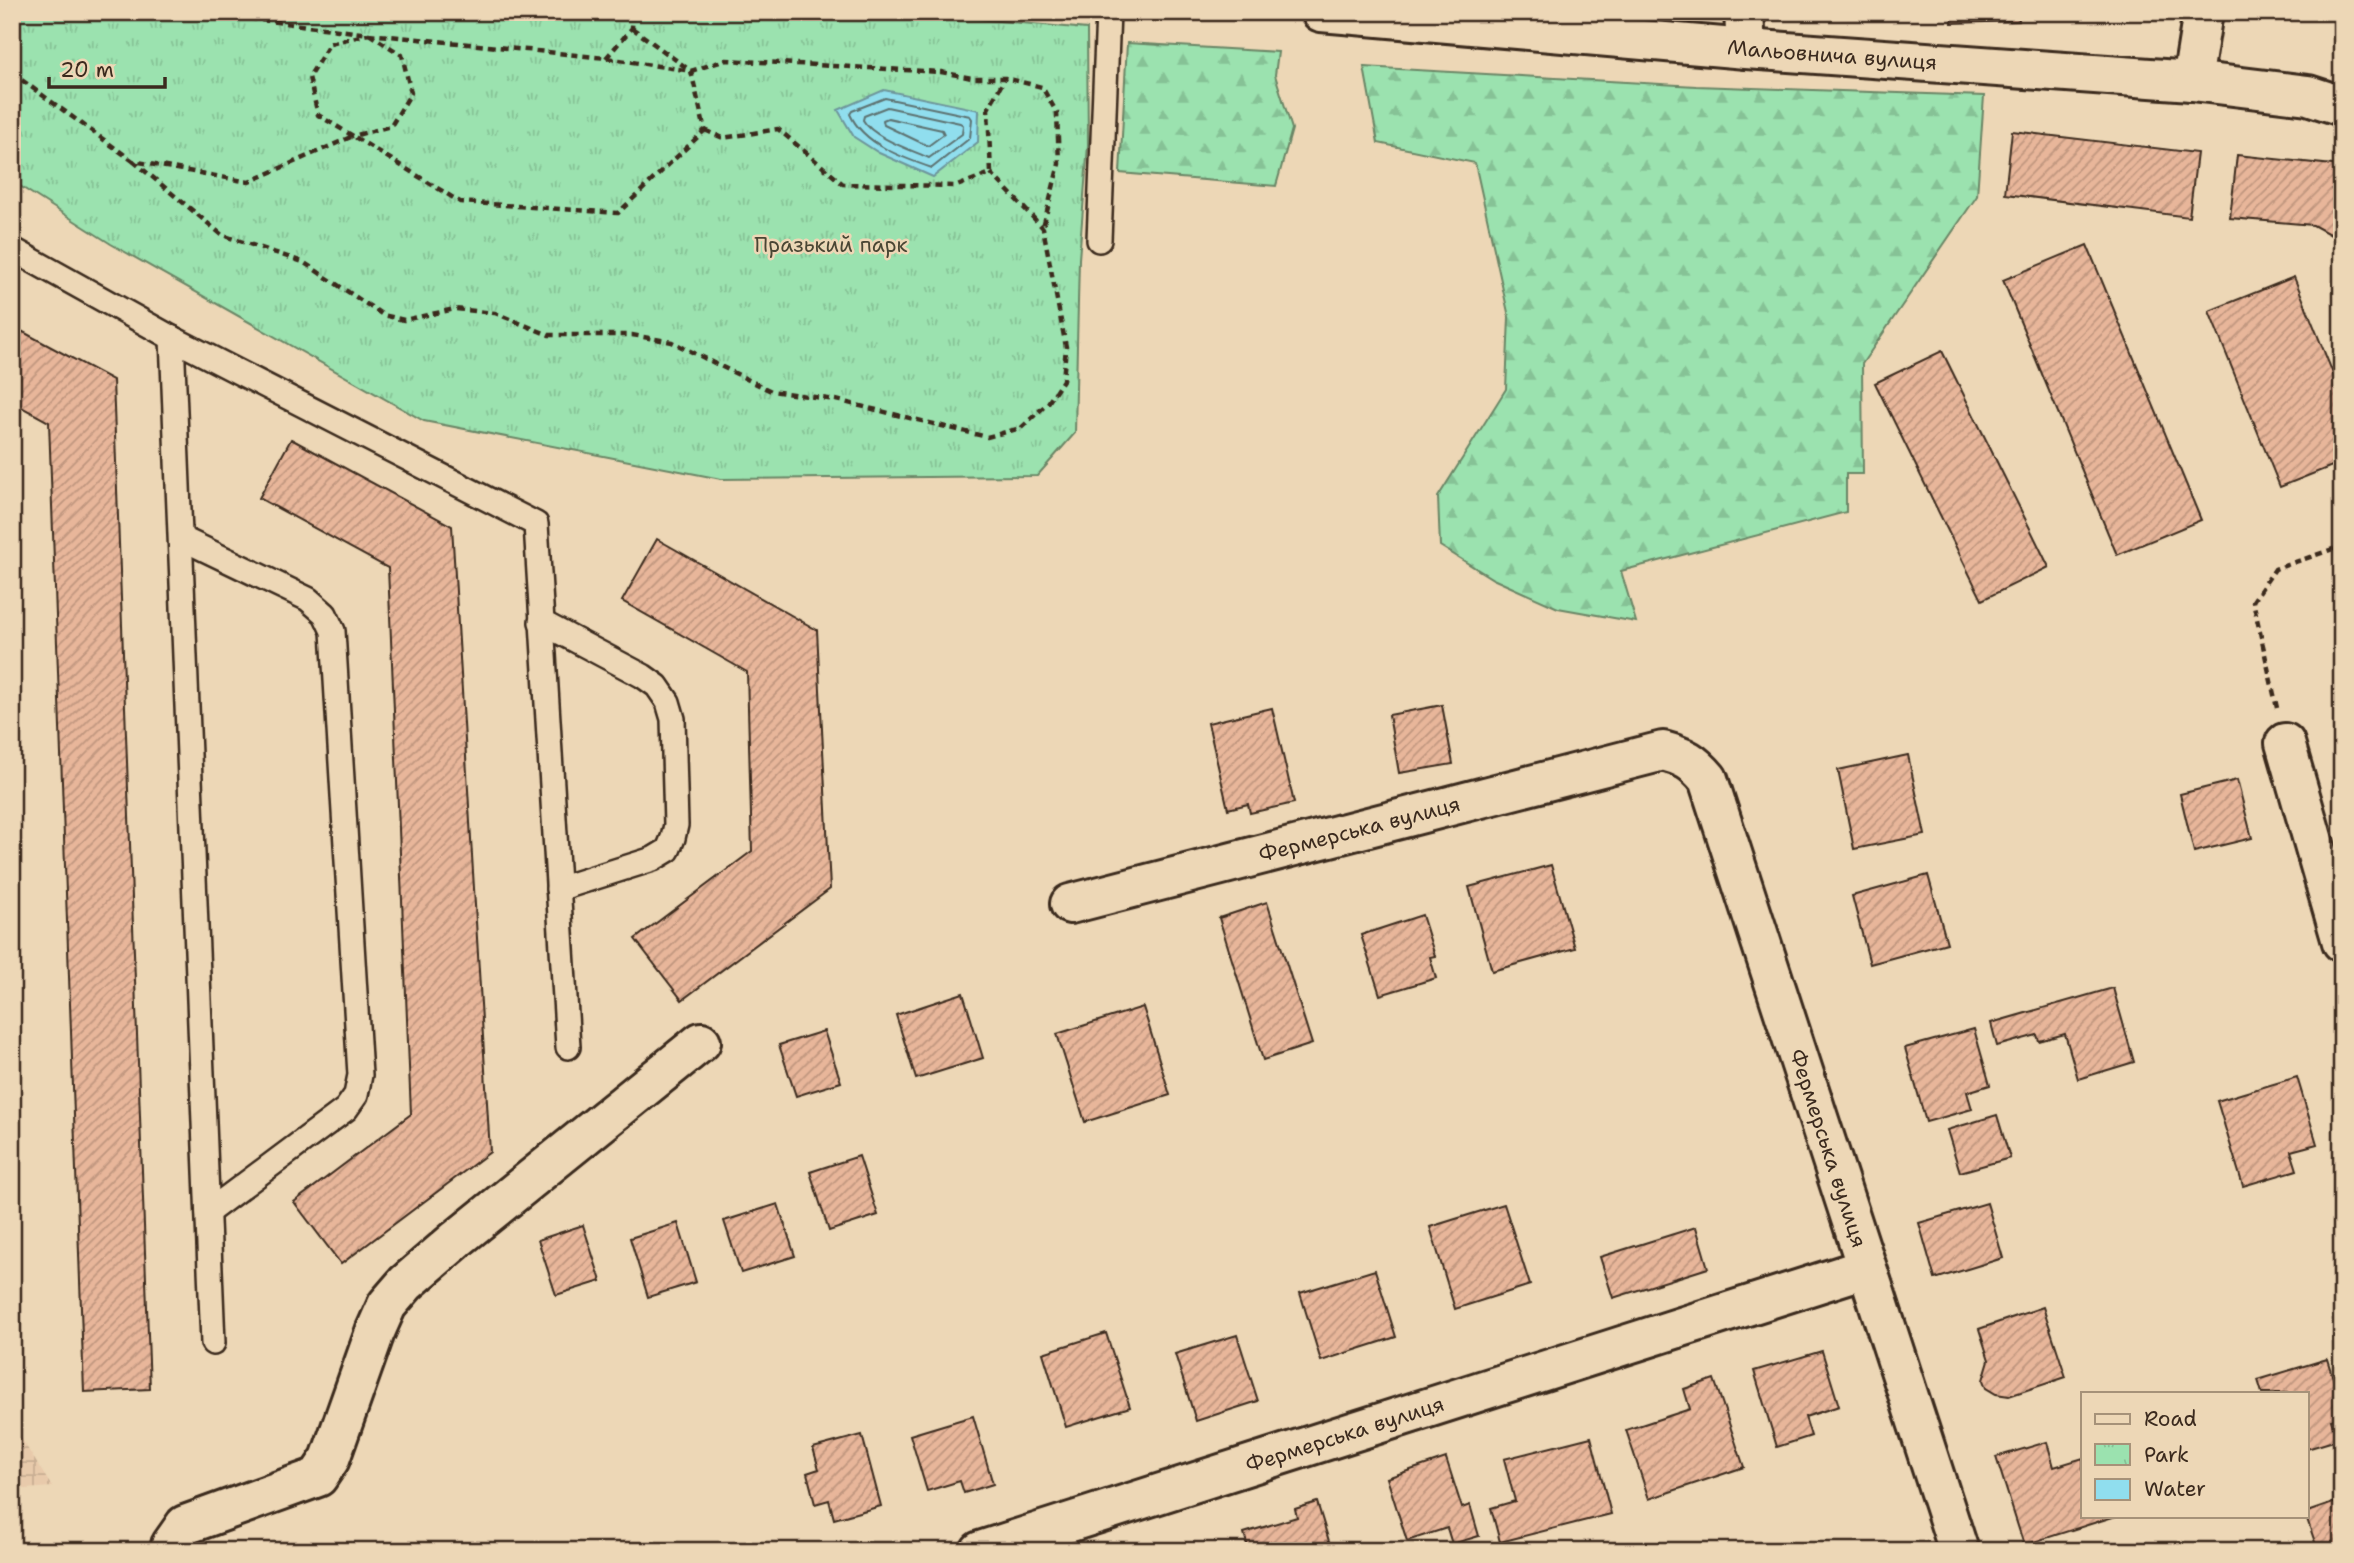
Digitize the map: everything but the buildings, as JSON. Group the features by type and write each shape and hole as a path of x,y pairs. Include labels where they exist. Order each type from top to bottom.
{"street":[{"name":"Мальовнича вулиця","path":"1321,12 1745,31 2308,95 2342,106"},
{"path":"2192,81 2203,12"},
{"path":"2285,743 2342,942"},
{"name":"Фермерська вулиця","path":"980,1551 1866,1268 1708,779 1696,764 1681,756 1662,751 1070,904"},
{"path":"170,1551 185,1525 318,1476 330,1459 387,1305 406,1283 701,1042"},
{"path":"1866,1268 1959,1551"}],"lane":[{"path":"1099,240 1108,12"},
{"path":"12,249 172,338 536,524 568,1047"},
{"path":"172,338 213,1343"},
{"path":"181,538 309,599 325,614 333,631 360,1075 356,1095 346,1109 208,1212"},
{"path":"541,622 657,686 668,702 673,719 676,825 668,850 653,859 558,889"}],"path":[{"path":"12,73 133,160 222,235 303,262 383,315 404,320 455,309 495,313 550,335 632,335 672,342 771,391 836,400 986,437 1021,428 1048,403 1063,380 1066,347 1043,228 1059,164 1057,113 1042,87 1004,78 972,78 941,72 726,60 691,71 606,58 369,34 200,12"},
{"path":"606,58 632,28 634,12"},
{"path":"632,28 691,71 705,130"},
{"path":"133,160 249,182 353,136 391,126 411,93 402,55 369,34 330,43 309,77 318,115 353,136 460,202 618,213 705,130"},
{"path":"1004,78 988,109 991,173 1043,228"},
{"path":"705,130 723,138 778,129 843,184 957,186 991,173"},
{"path":"2285,743 2253,601 2275,569 2342,546"}],"shaded area":[{"path":"12,1424 52,1487 12,1490"}],"green space":[{"name":"Празький парк","path":"12,12 902,12 1087,29 1088,145 1079,259 1075,433 1037,476 721,479 424,421 111,244 12,181"},
{"path":"1127,43 1278,52 1275,75 1292,129 1276,186 1120,173"},
{"path":"1364,67 1696,86 1984,96 1977,196 1862,364 1863,474 1846,474 1846,512 1621,571 1636,622 1558,608 1493,579 1440,546 1438,497 1506,389 1509,317 1475,163 1378,143"}],"water":[{"path":"884,90 979,110 978,142 933,177 879,153 854,137 838,110"}]}
